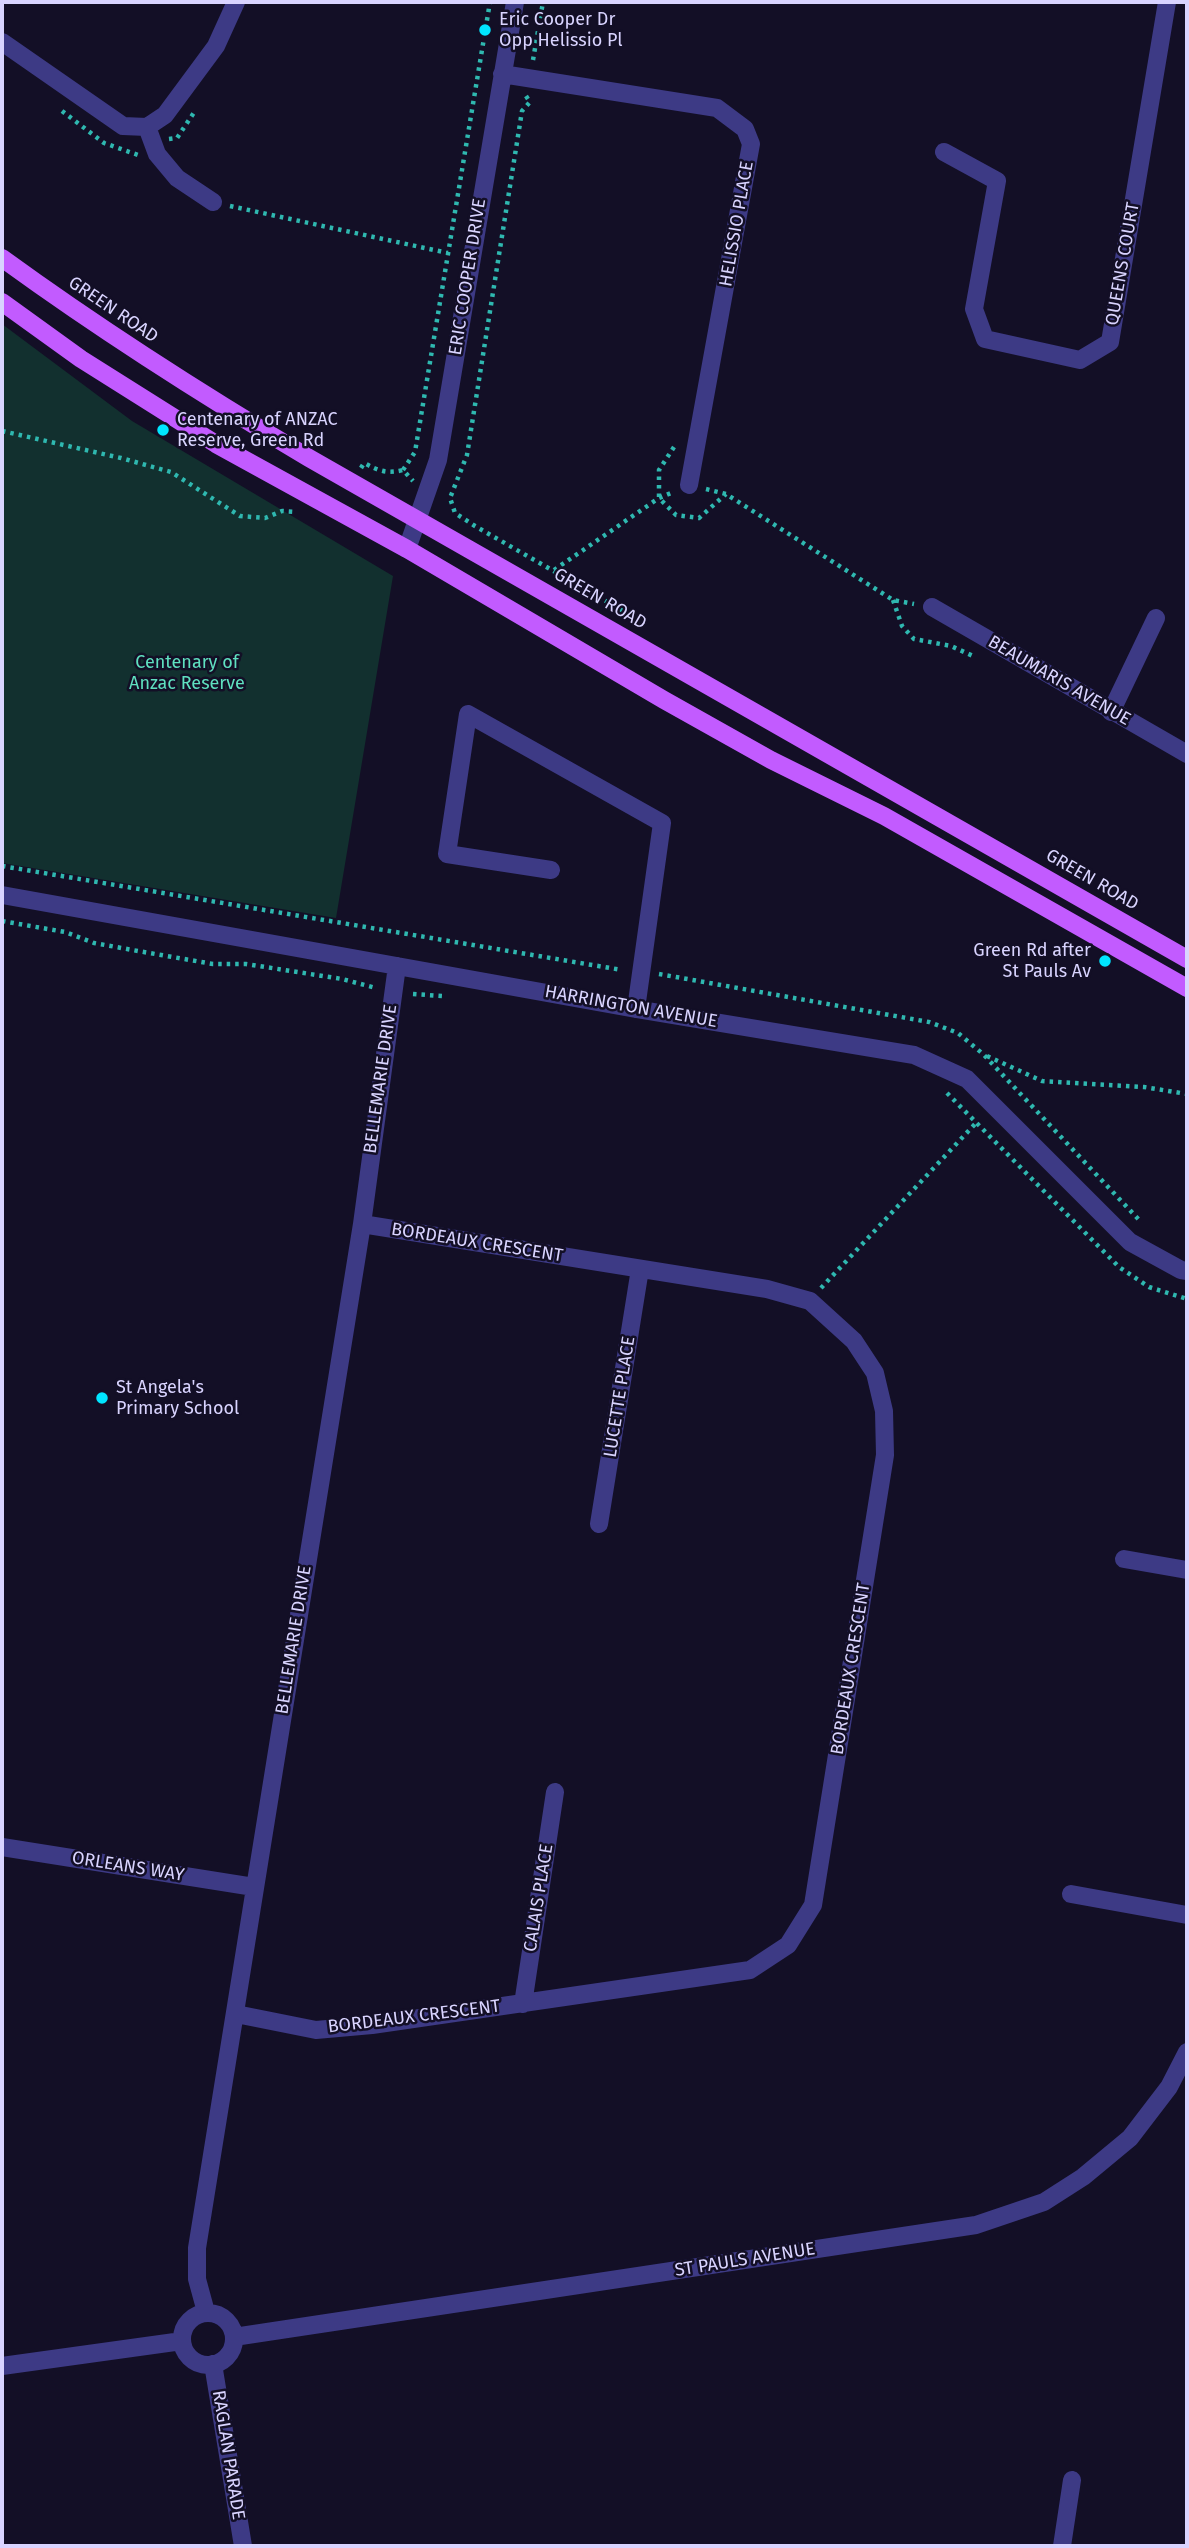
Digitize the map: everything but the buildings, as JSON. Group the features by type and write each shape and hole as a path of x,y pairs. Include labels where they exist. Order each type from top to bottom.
{"main road":[{"name":"GREEN ROAD","path":"2,258 103,330 207,397 1187,959"},
{"path":"2,302 81,359 216,444 407,549 771,760 884,816 1187,988"}],"street":[{"path":"2,43 123,126 147,127 165,115 216,46 236,2"},
{"name":"ERIC COOPER DRIVE","path":"407,549 438,460 515,2"},
{"name":"QUEENS COURT","path":"944,152 997,181 974,309 985,339 1080,360 1110,342 1167,2"},
{"name":"HELISSIO PLACE","path":"502,74 717,108 745,129 751,144 690,485"},
{"path":"147,127 157,154 177,178 213,202"},
{"name":"BEAUMARIS AVENUE","path":"932,607 1187,754"},
{"path":"1111,712 1156,618"},
{"path":"551,870 447,854 468,714 662,824 636,1009"},
{"name":"HARRINGTON AVENUE","path":"2,895 636,1009 914,1055 967,1079 1129,1241 1187,1271"},
{"name":"BELLEMARIE DRIVE","path":"206,2312 198,2278 197,2248 362,1224 397,966"},
{"name":"BORDEAUX CRESCENT","path":"236,2014 316,2029 372,2025 750,1970 788,1945 813,1905 884,1455 884,1410 875,1373 855,1341 810,1301 767,1289 362,1224"},
{"name":"LUCETTE PLACE","path":"599,1524 640,1269"},
{"path":"1124,1559 1187,1570"},
{"name":"CALAIS PLACE","path":"523,2004 555,1792"},
{"name":"ORLEANS WAY","path":"2,1847 254,1887"},
{"path":"1071,1894 1187,1915"},
{"name":"ST PAULS AVENUE","path":"234,2337 976,2225 1044,2202 1092,2169 1130,2138 1169,2088 1187,2052"},
{"path":"206,2312 222,2316 232,2329 234,2337 226,2357 214,2364 196,2362 184,2349 182,2341 185,2325 206,2312"},
{"path":"2,2366 182,2341"},
{"name":"RAGLAN PARADE","path":"214,2364 243,2546"},
{"path":"1062,2546 1072,2480"}],"path":[{"path":"364,463 391,473 403,470 415,452 490,2"},
{"path":"543,2 526,95 530,102 522,111 467,455 450,498 455,513 639,620"},
{"path":"213,202 448,254"},
{"path":"2,431 171,472 240,516 265,518 282,511 298,512 308,517"},
{"path":"679,440 660,470 659,498 676,515 699,518 726,494"},
{"path":"403,470 410,480 429,487"},
{"path":"554,570 659,498 690,485 726,494 893,600 932,607"},
{"path":"893,600 902,626 914,639 951,646 977,657"},
{"path":"2,921 65,932 94,943 138,951 213,964 246,964 342,979 370,987"},
{"path":"418,995 455,998"},
{"path":"983,1054 1042,1081 1144,1087 1187,1094"},
{"path":"942,1088 1119,1266 1149,1287 1187,1299"},
{"path":"810,1301 976,1123"}],"green space":[{"name":"Centenary of Anzac Reserve","path":"2,324 132,421 393,576 336,918 2,863"}],"place":[{"name":"Eric Cooper Dr Opp Helissio Pl","path":"485,30"},
{"name":"Centenary of ANZAC Reserve, Green Rd","path":"163,430"},
{"name":"Green Rd after St Pauls Av","path":"1105,961"},
{"name":"St Angela's Primary School","path":"102,1398"}]}
